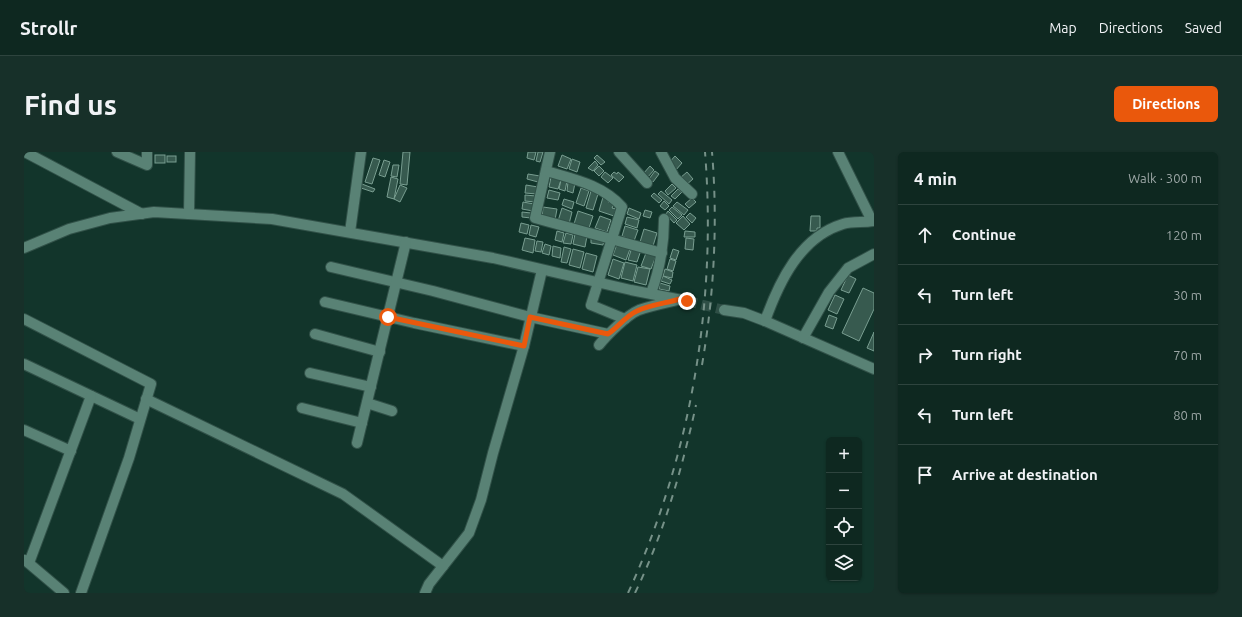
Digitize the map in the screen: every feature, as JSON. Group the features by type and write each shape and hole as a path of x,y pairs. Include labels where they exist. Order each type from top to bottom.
{"street":[{"path":"117,152 148,165 147,152"},
{"path":"189,214 190,152"},
{"path":"350,232 361,152"},
{"path":"550,152 535,218 662,253"},
{"path":"661,152 675,178 692,194"},
{"path":"765,321 774,296 797,257 820,235 844,224 873,221 838,152"},
{"path":"29,153 142,214"},
{"path":"624,154 647,183"},
{"path":"546,171 585,182 614,198 622,207 597,282 591,305 625,319"},
{"path":"24,248 69,229 110,218 154,212 272,219 493,258 683,300 638,311 625,319 616,329 608,334 599,345"},
{"path":"651,293 657,278 662,253 664,219"},
{"path":"357,443 406,242"},
{"path":"803,338 829,292 848,268 874,254"},
{"path":"331,267 530,317 608,334"},
{"path":"426,593 429,584 469,532 481,500 493,452 524,346 542,270"},
{"path":"325,302 524,346"},
{"path":"724,310 744,313 765,321 874,369"},
{"path":"24,319 151,384 129,458 81,593"},
{"path":"315,334 380,352"},
{"path":"24,364 140,419"},
{"path":"310,373 371,387"},
{"path":"64,593 27,561 71,451 91,396"},
{"path":"146,399 343,494 443,566"},
{"path":"367,403 392,411"},
{"path":"302,408 362,423"},
{"path":"24,430 71,451"}],"building":[{"path":"403,152 410,152 407,185 400,184"},
{"path":"528,152 536,152 534,160 527,158"},
{"path":"538,152 543,152 540,162 536,161"},
{"path":"155,155 165,155 165,163 155,163"},
{"path":"562,155 571,159 567,169 558,166"},
{"path":"597,155 605,162 601,165 594,158"},
{"path":"167,156 176,156 176,162 167,162"},
{"path":"675,156 682,163 675,171 668,164"},
{"path":"373,158 380,160 372,184 365,182"},
{"path":"572,159 580,162 577,172 569,169"},
{"path":"384,160 390,162 385,177 379,175"},
{"path":"595,161 598,165 593,171 588,168"},
{"path":"393,165 399,165 397,177 391,176"},
{"path":"599,166 604,171 599,176 594,171"},
{"path":"650,166 654,170 647,178 643,174"},
{"path":"655,171 659,174 653,182 649,179"},
{"path":"605,172 613,178 608,183 601,177"},
{"path":"614,172 617,174 618,172 624,177 619,182 611,175"},
{"path":"687,172 693,179 686,185 680,178"},
{"path":"528,174 540,176 538,182 527,179"},
{"path":"391,177 398,179 394,199 387,197"},
{"path":"551,177 561,180 558,189 549,187"},
{"path":"561,180 567,181 565,191 559,189"},
{"path":"568,182 575,183 573,193 567,191"},
{"path":"362,184 375,189 373,192 361,188"},
{"path":"672,184 676,188 668,195 665,191"},
{"path":"400,185 407,188 400,202 394,199"},
{"path":"526,185 538,187 537,194 525,193"},
{"path":"581,188 589,191 584,206 576,203"},
{"path":"678,189 682,192 675,199 671,196"},
{"path":"549,190 560,193 558,200 547,198"},
{"path":"591,191 598,194 593,210 586,208"},
{"path":"661,191 672,200 669,204 658,194"},
{"path":"654,193 662,200 659,203 651,196"},
{"path":"525,195 536,196 535,202 525,201"},
{"path":"603,197 609,199 608,202 614,204 612,208 616,209 614,216 599,211"},
{"path":"692,198 696,202 689,208 685,204"},
{"path":"564,199 574,202 572,209 562,205"},
{"path":"664,201 669,206 665,210 660,206"},
{"path":"523,202 534,204 533,211 522,209"},
{"path":"677,202 688,210 684,215 673,206"},
{"path":"543,207 557,209 555,220 542,218"},
{"path":"672,207 682,215 678,219 669,210"},
{"path":"562,208 572,212 569,224 558,221"},
{"path":"629,208 641,213 639,219 627,214"},
{"path":"645,210 652,212 650,218 643,216"},
{"path":"578,211 593,216 589,228 574,224"},
{"path":"668,211 677,220 674,223 666,214"},
{"path":"522,212 531,213 531,218 522,217"},
{"path":"690,213 696,218 692,223 686,217"},
{"path":"600,216 611,220 607,232 595,228"},
{"path":"683,216 690,224 684,230 676,223"},
{"path":"811,216 820,216 820,228 817,228 817,231 810,231"},
{"path":"627,217 639,220 637,228 625,224"},
{"path":"521,223 529,225 527,234 519,232"},
{"path":"531,225 539,227 536,237 529,235"},
{"path":"625,226 638,230 634,241 622,236"},
{"path":"644,229 657,233 653,246 640,242"},
{"path":"557,231 564,233 562,242 555,240"},
{"path":"685,231 695,232 695,237 684,237"},
{"path":"566,233 573,235 571,244 563,243"},
{"path":"575,234 587,236 585,247 573,244"},
{"path":"525,238 535,240 533,253 522,250"},
{"path":"591,238 604,239 603,245 591,243"},
{"path":"686,238 694,239 693,250 685,249"},
{"path":"537,241 543,242 541,252 535,251"},
{"path":"545,244 551,246 549,255 542,253"},
{"path":"617,244 630,249 626,260 613,255"},
{"path":"553,246 561,248 560,258 552,256"},
{"path":"564,247 571,249 567,263 561,262"},
{"path":"632,247 641,250 637,262 628,260"},
{"path":"573,249 584,252 580,268 569,265"},
{"path":"673,249 679,251 676,260 670,258"},
{"path":"586,253 597,256 593,272 582,269"},
{"path":"646,253 656,256 651,269 641,266"},
{"path":"613,259 624,263 619,279 608,275"},
{"path":"670,259 676,261 673,271 667,269"},
{"path":"625,262 637,265 633,281 621,278"},
{"path":"638,267 650,269 646,285 634,282"},
{"path":"665,269 673,272 672,278 663,276"},
{"path":"848,275 856,279 849,293 841,290"},
{"path":"663,276 672,280 670,284 661,281"},
{"path":"660,283 670,286 669,291 659,289"},
{"path":"863,288 874,293 874,309 859,341 842,333"},
{"path":"835,295 844,299 837,314 828,310"},
{"path":"829,315 837,318 833,329 825,326"},
{"path":"874,332 874,351 867,348"}],"tunnel":[{"path":"687,301 724,310"}],"railway":[{"path":"628,593 650,541 668,487 683,433 695,377 703,321 707,265 708,208 705,152"},
{"path":"702,365 714,259 715,205 712,152"},
{"path":"635,593 655,547 671,500 685,453 696,405"}],"route":[{"path":"388,317 524,346 530,317 608,334 616,329 625,319 638,311 680,299 687,301"}]}
